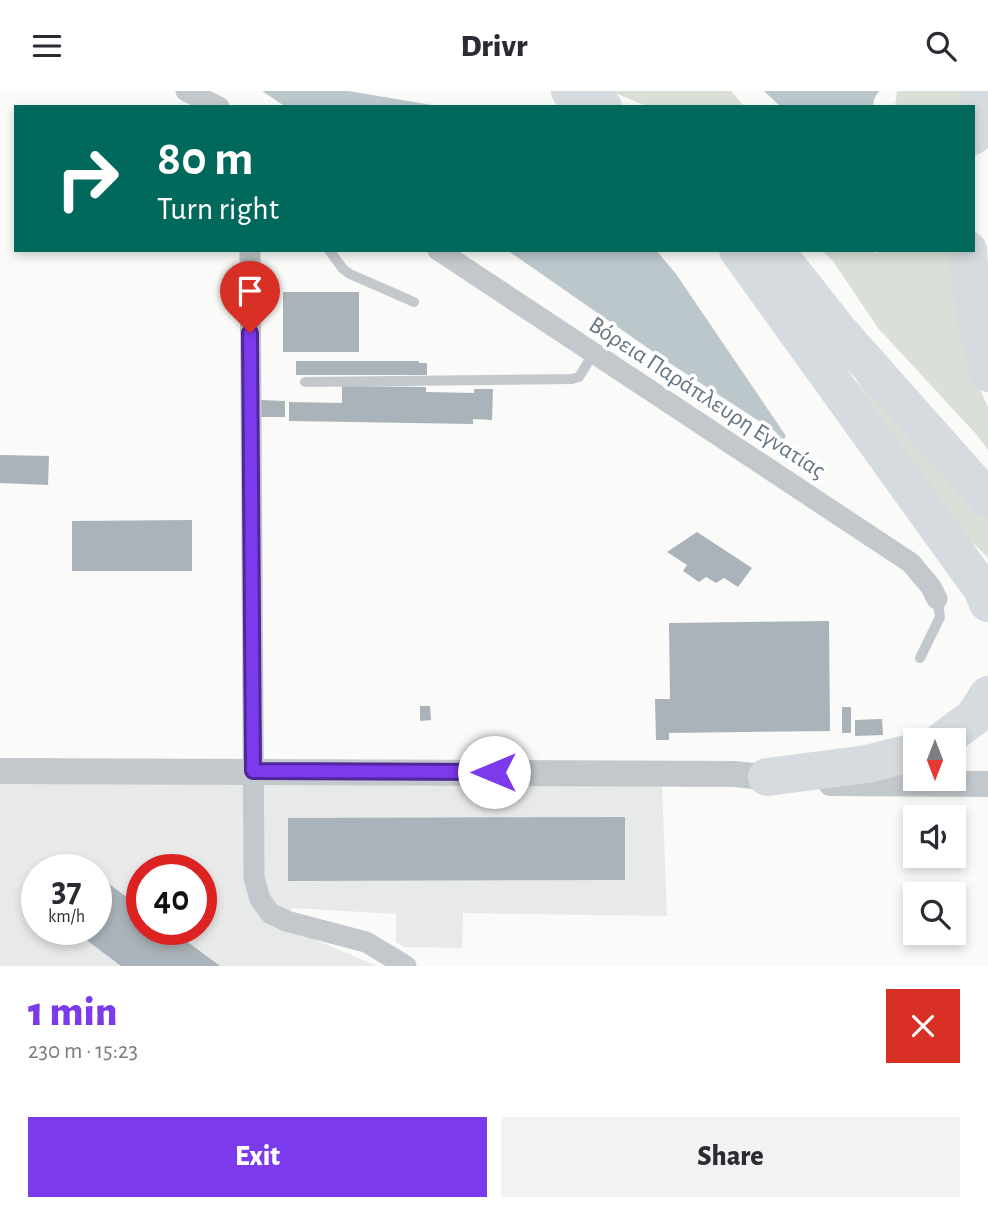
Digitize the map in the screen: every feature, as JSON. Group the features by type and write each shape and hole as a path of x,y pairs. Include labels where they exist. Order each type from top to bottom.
{"highway":[{"path":"570,91 599,105"},
{"path":"975,125 981,91"},
{"path":"739,252 974,578 988,603"},
{"path":"777,252 838,330 988,499"},
{"path":"968,252 969,276 988,373"},
{"path":"959,728 974,717 988,695"},
{"path":"767,777 867,764 903,755"}],"street":[{"path":"186,91 215,105"},
{"path":"250,252 254,878 260,898 270,913 286,921 366,942 406,966"},
{"name":"Βόρεια Παράπλευρη Εγνατίας","path":"441,252 911,563 931,587 937,599"},
{"path":"0,771 721,773 843,783 988,783"}],"lane":[{"path":"330,252 350,274 414,302"},
{"path":"305,382 572,379 579,377 593,354"},
{"path":"920,657 940,617 937,599"}],"shaded area":[{"path":"262,91 348,91 432,105 283,105"},
{"path":"610,91 731,91 743,105 644,105"},
{"path":"764,91 879,91 873,105 779,105"},
{"path":"897,91 962,91 960,105 895,105"},
{"path":"510,252 658,252 676,274 786,436 780,439 776,432 668,362"},
{"path":"823,252 875,252 877,255 878,252 956,252 970,368 988,407 988,450 878,328 833,261"},
{"path":"844,349 988,514 988,558 961,531 859,385"},
{"path":"0,781 662,785 667,916 463,913 462,948 405,947 396,942 396,914 292,908 290,929 377,966 0,966"}],"building":[{"path":"283,292 359,292 359,352 283,352"},
{"path":"296,361 419,361 427,363 427,375 296,375"},
{"path":"342,386 426,387 426,392 474,393 474,389 493,389 492,420 473,419 473,424 289,421 289,402 342,403"},
{"path":"261,400 285,401 285,417 260,417"},
{"path":"0,455 49,456 48,485 0,483"},
{"path":"192,520 192,571 72,571 72,521"},
{"path":"697,532 752,568 738,587 724,578 716,583 706,577 699,582 683,571 687,565 667,552"},
{"path":"829,621 830,731 669,733 669,740 656,740 655,699 670,699 669,623"},
{"path":"420,706 430,706 431,720 420,721"},
{"path":"842,707 851,707 851,733 842,733"},
{"path":"882,719 883,735 855,736 855,720"},
{"path":"625,817 625,880 288,881 288,818"},
{"path":"112,886 126,896 126,945 192,945 220,966 121,966 93,945 112,945"}],"route":[{"path":"250,333 253,771 494,772"}]}
